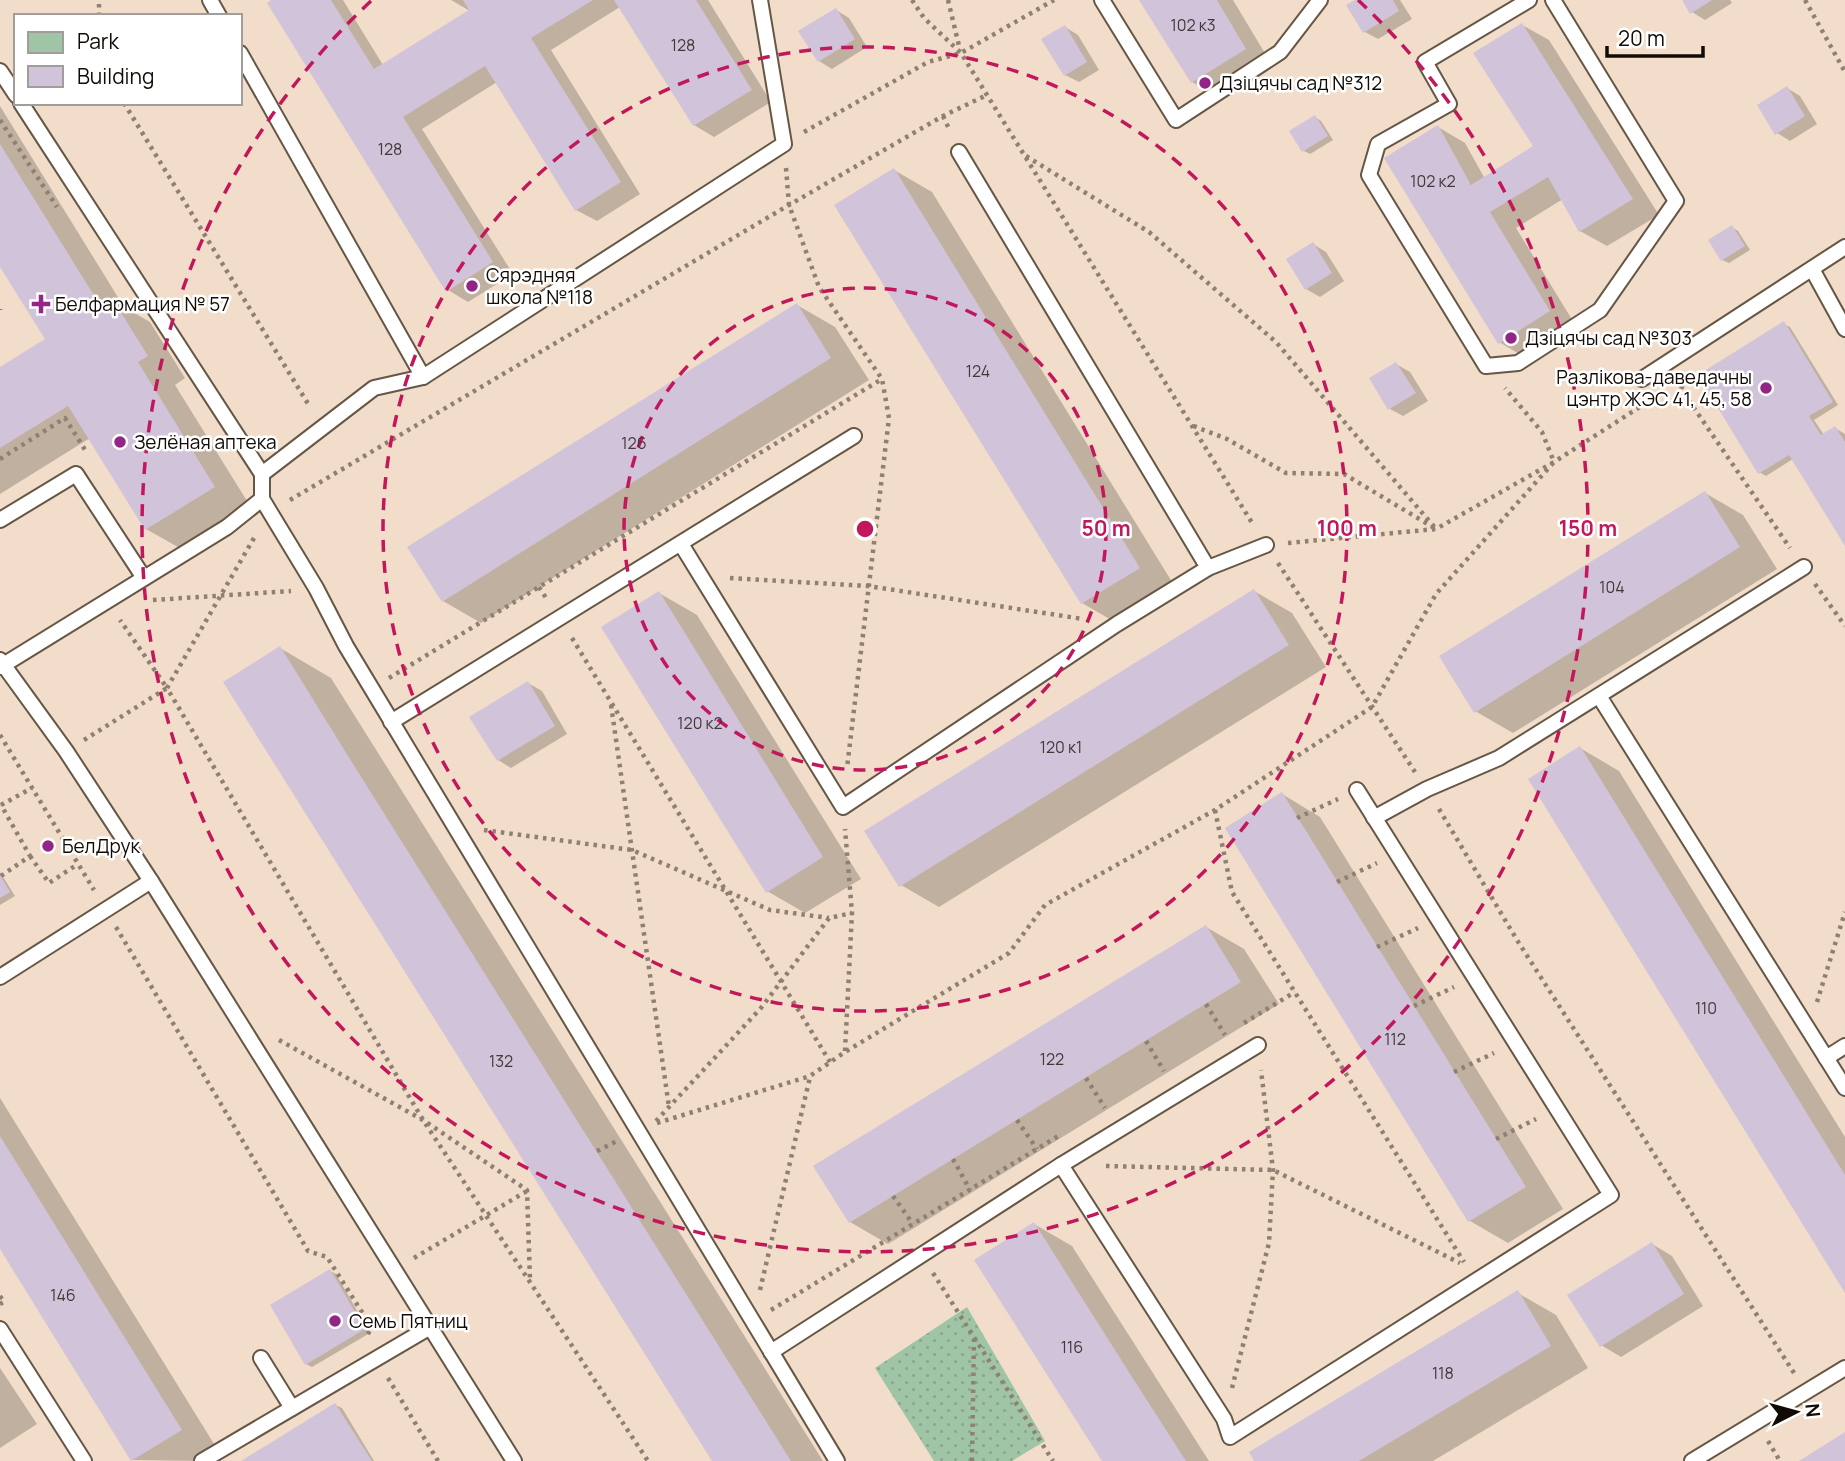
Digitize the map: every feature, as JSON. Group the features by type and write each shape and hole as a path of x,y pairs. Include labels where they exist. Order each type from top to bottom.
{"lane":[{"path":"262,474 374,388 423,377 784,144 760,0"},
{"path":"1102,0 1176,120 1280,52 1320,0"},
{"path":"1529,0 1425,62 1448,104 1378,144 1368,175 1486,366 1518,363 1600,310 1676,201 1553,0"},
{"path":"242,57 423,377"},
{"path":"0,71 14,92"},
{"path":"22,105 262,474 262,499 316,588 391,722 837,1461"},
{"path":"959,152 1208,568"},
{"path":"1642,379 1845,247"},
{"path":"1812,269 1845,329"},
{"path":"391,722 854,436"},
{"path":"0,520 76,474 144,578"},
{"path":"262,499 227,527 1,664 66,751 150,881 432,1326 514,1461"},
{"path":"681,544 843,807 1117,624 1208,568 1266,545"},
{"path":"1374,818 1427,789 1499,758 1804,567"},
{"path":"1599,696 1845,1088"},
{"path":"1061,1165 1224,1419 1230,1437 1611,1195 1357,790"},
{"path":"0,977 150,881"},
{"path":"771,1352 1061,1165 1258,1045"},
{"path":"1826,1058 1845,1046"},
{"path":"202,1461 432,1326"},
{"path":"0,1329 84,1461"},
{"path":"261,1358 292,1408"},
{"path":"1692,1461 1845,1368"}],"path":[{"path":"912,0 924,18 961,53 1266,545 1427,789 1517,940 1806,1392"},
{"path":"948,0 961,53"},
{"path":"961,53 1054,0"},
{"path":"1805,0 1845,72"},
{"path":"789,205 943,116 987,94"},
{"path":"125,105 324,429"},
{"path":"0,120 61,213"},
{"path":"1025,155 1149,232 1276,342 1436,529"},
{"path":"1486,366 1542,432 1554,462"},
{"path":"1677,383 1688,375 1681,389 1845,626"},
{"path":"372,689 882,379"},
{"path":"1266,545 1436,529 1554,462 1654,397"},
{"path":"0,459 65,418 93,464"},
{"path":"1191,425 1227,439 1286,473 1344,474 1436,529"},
{"path":"829,918 761,1008 653,1125 810,1076 1009,953 1045,905 1215,810 1372,708 1436,594 1554,462"},
{"path":"701,577 868,586 1117,624"},
{"path":"539,587 831,1062"},
{"path":"149,600 217,598 316,588"},
{"path":"66,751 167,688 107,602"},
{"path":"610,700 669,1107"},
{"path":"0,735 2,744 106,910 307,1251 327,1257 372,1328 365,1339"},
{"path":"32,788 0,806 30,856 49,883 78,864"},
{"path":"1297,818 1357,790"},
{"path":"1101,1166 1273,1170 1467,1266 1232,892 1215,810"},
{"path":"454,826 632,850 770,910 829,918 852,913 845,1052"},
{"path":"1337,882 1396,854"},
{"path":"1,876 30,856"},
{"path":"1809,1030 1845,912"},
{"path":"1377,947 1436,919"},
{"path":"1414,1006 1474,978"},
{"path":"1215,1041 1295,992"},
{"path":"1206,1004 1225,1035"},
{"path":"271,1035 423,1120 527,1190"},
{"path":"1146,1041 1164,1072"},
{"path":"1454,1072 1515,1043"},
{"path":"1224,1419 1269,1243 1273,1170 1258,1045"},
{"path":"1153,1079 1174,1065"},
{"path":"752,1321 810,1076"},
{"path":"1086,1077 1105,1108"},
{"path":"1094,1115 1117,1100"},
{"path":"1496,1139 1556,1108"},
{"path":"1017,1120 1037,1149"},
{"path":"752,1321 1071,1128"},
{"path":"597,1151 638,1131"},
{"path":"953,1159 970,1189"},
{"path":"395,1269 527,1190"},
{"path":"527,1190 530,1281"},
{"path":"893,1196 913,1224"},
{"path":"921,1255 1053,1461"},
{"path":"0,1296 4,1302 0,1304"},
{"path":"972,1461 974,1337"},
{"path":"385,1373 438,1461"},
{"path":"1764,1434 1780,1461"}],"green space":[{"path":"967,1307 1045,1441 1012,1461 934,1461 875,1368"}],"building":[{"path":"271,0 331,0 374,69 469,10 463,0 593,0 531,38 621,182 575,211 485,66 403,117 493,262 446,292 267,3"},
{"path":"614,0 696,0 752,90 693,126"},
{"path":"1139,0 1217,0 1246,49 1191,83"},
{"path":"1355,0 1393,0 1399,11 1363,33 1346,5"},
{"path":"1682,0 1712,0 1690,14"},
{"path":"836,8 855,39 818,62 798,31"},
{"path":"1522,23 1633,199 1579,232 1548,177 1490,212 1550,311 1498,344 1384,158 1438,125 1471,185 1533,146 1473,53"},
{"path":"1065,25 1087,62 1064,76 1041,39"},
{"path":"1787,86 1805,116 1775,135 1757,105"},
{"path":"1315,115 1328,136 1302,152 1289,131"},
{"path":"0,144 100,305 112,298 148,356 138,362 215,487 145,530 68,406 0,448 0,367 45,339 0,267"},
{"path":"894,168 1140,568 1081,604 834,205"},
{"path":"1732,225 1745,246 1721,261 1708,240"},
{"path":"1313,242 1332,273 1305,290 1286,259"},
{"path":"797,303 831,358 442,602 407,547"},
{"name":"Разлікова-даведачны цэнтр ЖЭС 41, 45, 58","path":"1784,321 1833,402 1809,416 1821,435 1835,426 1845,442 1845,546 1789,455 1758,474 1698,375"},
{"path":"1396,362 1416,393 1388,410 1369,378"},
{"path":"1705,491 1740,547 1474,713 1439,656"},
{"path":"1254,589 1289,645 899,887 864,831"},
{"path":"659,591 823,857 766,893 601,627"},
{"path":"280,646 791,1461 712,1461 223,682"},
{"path":"528,681 555,726 497,761 469,717"},
{"path":"1580,746 1845,1175 1845,1293 1528,779"},
{"path":"1282,792 1526,1187 1468,1222 1225,828"},
{"path":"0,875 10,892 0,898"},
{"path":"1206,925 1241,982 849,1223 813,1166"},
{"path":"0,1136 182,1430 131,1461 0,1249"},
{"path":"1034,1222 1186,1461 1102,1461 974,1260"},
{"path":"1652,1242 1684,1294 1600,1347 1567,1295"},
{"path":"330,1269 365,1329 305,1365 270,1305"},
{"path":"1518,1290 1551,1346 1359,1461 1254,1461 1249,1452"},
{"path":"335,1403 372,1461 241,1461"},
{"path":"1845,1432 1845,1461 1799,1461"}],"place":[{"name":"Дзіцячы сад №312","path":"1205,83"},
{"name":"Сярэдняя школа №118","path":"472,286"},
{"name":"Белфармация № 57","path":"41,304"},
{"name":"Дзіцячы сад №303","path":"1511,338"},
{"name":"Разлікова-даведачны цэнтр ЖЭС 41, 45, 58","path":"1766,388"},
{"name":"Зелёная аптека","path":"120,442"},
{"name":"БелДрук","path":"48,846"},
{"name":"Семь Пятниц","path":"335,1321"}]}
